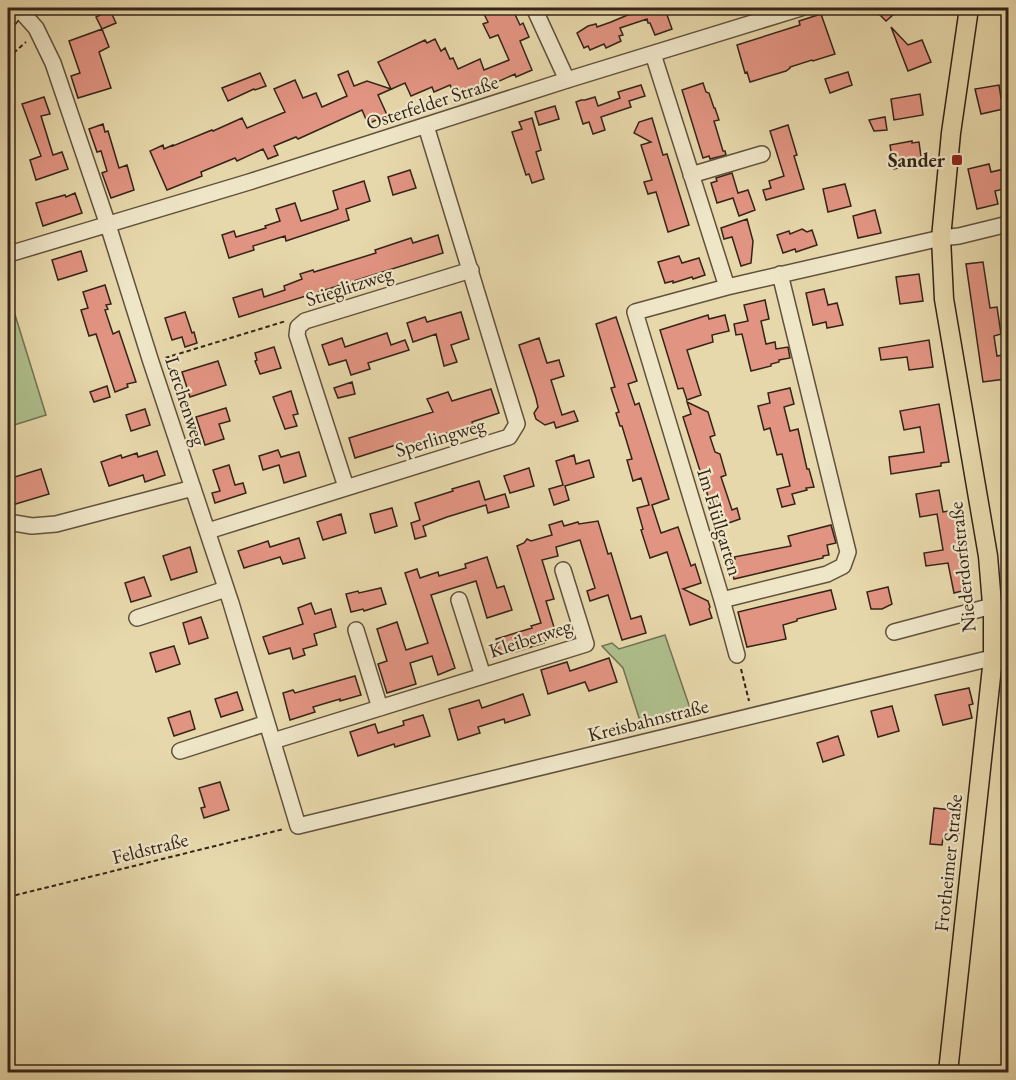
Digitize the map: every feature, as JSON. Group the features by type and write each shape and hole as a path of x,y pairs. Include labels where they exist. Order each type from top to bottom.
{"main road":[{"path":"8,18 17,8"},
{"name":"Niederdorfstraße","path":"969,8 951,133 941,238 944,299 988,556 992,606 1001,656"},
{"name":"Frotheimer Straße","path":"948,1072 1001,656"}],"street":[{"name":"Lerchenweg","path":"17,8 36,28 53,63 208,531 298,826"},
{"path":"534,8 567,80"},
{"name":"Osterfelder Straße","path":"108,225 653,54 766,12 801,8"},
{"path":"653,54 727,287"},
{"name":"Sperlingweg","path":"208,531 510,437 517,424 426,126"},
{"path":"691,175 762,154"},
{"path":"9,254 108,225"},
{"name":"Im Hüllgarten","path":"780,274 848,552 843,566 827,574 722,600 634,312 780,274 1008,225"},
{"name":"Stieglitzweg","path":"346,487 297,335 298,327 304,321 471,270"},
{"path":"8,522 32,526 56,524 193,488"},
{"name":"Kleiberweg","path":"273,741 586,644 563,570"},
{"path":"137,618 226,589"},
{"name":"Kleiberweg","path":"459,600 483,676"},
{"path":"722,600 737,655"},
{"path":"894,632 992,606"},
{"path":"356,630 380,708"},
{"name":"Kreisbahnstraße","path":"298,826 1001,656"},
{"path":"180,751 267,723"}],"path":[{"path":"151,362 286,321 298,327"},
{"path":"737,655 753,716"},
{"name":"Feldstraße","path":"8,897 298,826"}],"green space":[{"path":"8,292 46,415 8,427"},
{"path":"665,635 691,711 641,724 623,668 602,646 612,643 619,649"}],"building":[{"path":"481,8 512,8 520,25 523,23 529,37 520,41 532,70 516,77 515,74 484,88 483,84 455,96 450,85 434,92 432,87 411,96 405,83 378,95 387,115 368,124 362,110 298,139 296,137 274,146 278,155 268,159 263,149 237,161 235,158 201,172 202,176 167,190 150,151 163,145 164,149 173,146 242,118 247,128 285,112 274,89 295,80 303,98 316,93 322,107 347,96 338,75 348,71 354,86 367,81 391,89 378,62 425,40 427,43 435,39 441,51 445,48 450,59 453,58 458,69 480,59 484,70 509,60 498,35 490,38 483,24 488,22"},
{"path":"639,8 675,8 666,12 672,29 655,35 647,19 620,28 623,35 619,36 621,41 606,48 604,44 590,50 588,46 584,48 577,33 588,26 596,24 597,27 611,22"},
{"path":"873,8 901,8 886,21"},
{"path":"110,10 116,23 102,29 96,17"},
{"path":"821,14 835,54 750,82 737,45 800,25 799,21"},
{"path":"891,27 908,45 922,40 931,62 908,71"},
{"path":"102,29 109,47 99,52 111,88 78,98 71,76 80,73 69,41"},
{"path":"848,72 852,85 830,93 825,79"},
{"path":"260,73 266,86 228,101 222,88"},
{"path":"703,83 719,120 714,121 726,155 710,159 709,156 703,158 682,90"},
{"path":"641,85 645,96 629,101 631,107 601,117 605,130 593,134 589,122 583,124 576,102 595,97 598,106 620,98 618,92"},
{"path":"999,85 1001,98 1008,97 1008,108 981,114 975,89"},
{"path":"920,94 923,115 894,120 891,99"},
{"path":"44,97 50,114 41,116 53,155 62,152 68,169 36,180 30,160 41,156 22,104"},
{"path":"555,106 559,119 539,125 535,112"},
{"path":"885,117 887,130 874,131 869,120"},
{"path":"532,118 541,150 536,152 544,179 532,183 529,174 526,175 512,132 522,129 519,122"},
{"path":"652,118 663,155 667,154 689,225 668,232 656,192 648,194 644,182 652,180 641,145 651,142 634,133 639,122"},
{"path":"103,124 105,132 108,131 119,168 127,165 134,190 111,198 102,173 107,171 101,151 97,152 89,129"},
{"path":"788,125 804,189 766,200 763,190 771,188 769,181 784,176 770,131"},
{"path":"912,141 912,143 919,142 922,164 894,169 890,145"},
{"path":"989,164 991,172 1008,168 1008,188 995,191 998,204 977,209 968,169"},
{"path":"410,170 416,188 393,195 388,177"},
{"path":"732,173 738,193 748,190 755,210 739,216 733,198 717,203 711,183 717,181 716,178"},
{"path":"364,181 370,201 346,209 349,220 286,241 285,236 253,246 254,250 229,258 222,235 234,231 236,237 266,228 265,226 280,221 276,209 295,203 301,221 338,209 333,191"},
{"path":"845,184 851,206 828,212 823,189"},
{"path":"75,193 82,213 43,226 36,203"},
{"path":"875,210 881,233 858,238 853,216"},
{"path":"747,219 753,241 751,263 741,266 732,237 724,239 721,228"},
{"path":"802,229 807,232 812,230 817,245 796,252 795,249 783,253 777,235 789,231 790,234"},
{"path":"438,235 443,253 239,317 233,298 262,289 264,297 285,290 284,286 302,279 300,274 313,270 314,272 376,253 375,250 411,238 413,243"},
{"path":"81,251 87,271 58,280 52,260"},
{"path":"679,256 682,263 699,258 705,275 665,283 658,262"},
{"path":"983,262 990,308 997,307 1001,334 994,336 997,356 1008,354 1008,365 1003,366 1005,379 983,382 966,264"},
{"path":"919,274 923,301 900,304 896,277"},
{"path":"105,285 111,304 106,305 108,309 105,310 113,334 119,331 136,382 127,384 128,387 115,392 96,334 89,336 81,310 88,308 83,292"},
{"path":"824,289 828,305 837,303 843,325 827,328 826,322 813,325 806,293"},
{"path":"765,300 769,319 761,321 766,344 775,342 776,349 788,347 790,358 751,371 742,334 736,335 734,324 748,321 744,305"},
{"path":"185,312 197,343 185,347 182,337 172,340 165,318"},
{"path":"461,312 469,339 451,345 457,362 444,366 436,334 413,342 407,323 425,317 427,322"},
{"path":"708,315 709,319 725,315 729,331 712,335 713,342 687,350 701,395 687,400 683,388 678,389 660,330"},
{"path":"616,317 637,381 628,384 635,405 639,403 669,499 652,505 661,533 678,527 691,566 695,564 701,583 683,589 708,601 710,607 712,618 690,625 667,552 650,558 641,530 643,529 637,508 649,505 641,478 633,481 627,460 632,459 616,413 619,412 611,388 615,387 596,324"},
{"path":"387,333 391,345 405,340 409,350 368,363 370,369 351,375 346,360 329,365 322,345 342,338 345,347"},
{"path":"539,338 547,363 559,360 564,376 551,380 562,415 574,411 578,421 556,428 554,422 545,425 536,419 534,413 538,407 536,398 519,345"},
{"path":"929,340 933,367 909,370 907,357 881,360 879,348"},
{"path":"274,347 281,368 260,374 255,361 257,360 255,353"},
{"path":"218,361 226,385 190,397 182,372"},
{"path":"352,382 355,394 338,398 334,388"},
{"path":"107,386 110,397 94,402 90,392"},
{"path":"790,388 794,404 784,407 790,431 798,429 807,469 809,469 814,487 792,494 795,504 782,507 777,489 790,486 782,454 777,455 770,428 764,430 758,406 770,403 768,393"},
{"path":"491,389 499,413 472,422 473,425 397,449 396,445 355,458 349,438 433,412 427,399 448,392 452,401"},
{"path":"291,391 298,414 293,415 297,426 285,429 273,397"},
{"path":"687,402 708,412 715,435 710,437 715,452 720,454 726,475 721,477 732,510 737,508 740,519 723,525 719,514 714,515 683,417 691,414"},
{"path":"939,404 949,462 941,463 941,466 891,474 889,457 924,452 920,427 904,430 900,411"},
{"path":"226,408 230,421 219,424 224,439 205,445 196,417"},
{"path":"145,409 150,425 131,431 126,415"},
{"path":"278,450 281,457 299,452 306,476 284,483 279,465 263,470 259,456"},
{"path":"157,451 165,475 145,482 143,475 109,486 101,462 121,455 122,458 137,453 138,457"},
{"path":"574,455 576,464 589,460 594,477 565,486 569,500 554,505 549,489 563,485 556,461"},
{"path":"229,465 235,485 243,483 246,493 215,503 212,493 220,491 213,470"},
{"path":"529,468 534,486 510,493 504,476"},
{"path":"41,469 49,494 9,506 8,479"},
{"path":"479,481 485,500 505,494 509,507 488,513 486,505 447,517 423,526 426,536 415,539 411,523 420,520 415,503"},
{"path":"939,490 943,512 955,510 959,534 962,534 967,559 962,560 966,590 954,593 948,563 926,566 924,553 943,550 937,514 920,517 916,494"},
{"path":"392,508 397,526 375,533 370,514"},
{"path":"341,514 346,533 323,540 317,522"},
{"path":"562,521 564,526 578,522 579,524 598,521 608,554 611,553 631,619 641,616 646,633 622,640 608,595 590,601 587,591 595,588 580,540 556,547 558,556 542,560 554,599 546,601 557,637 501,656 496,639 541,623 517,546 527,539 531,541 552,535 549,525"},
{"path":"831,525 836,543 827,545 829,555 734,579 729,560 735,559 734,557 791,546 788,536"},
{"path":"299,538 305,558 283,564 280,557 244,568 238,551 268,541 270,547"},
{"path":"190,547 197,572 171,580 163,556"},
{"path":"487,557 497,588 504,586 512,610 487,618 476,581 431,595 455,668 438,675 432,656 410,663 416,684 387,693 378,664 387,661 377,629 397,622 406,650 428,643 405,573 417,569 420,578 438,572 439,576 466,568 465,564"},
{"path":"144,577 151,596 131,602 125,583"},
{"path":"888,587 892,604 882,609 871,609 867,592"},
{"path":"381,588 386,604 364,611 363,609 351,612 346,594"},
{"path":"831,590 836,609 783,625 786,639 747,647 738,612"},
{"path":"311,603 315,614 331,609 336,627 314,634 317,645 303,649 305,655 293,659 290,648 269,654 263,637 303,624 298,608"},
{"path":"201,617 208,638 189,644 183,623"},
{"path":"174,646 180,664 156,672 150,653"},
{"path":"609,658 617,682 589,691 585,682 548,694 541,670 567,662 570,671"},
{"path":"355,676 361,695 313,707 315,712 290,720 283,693 293,690 295,693"},
{"path":"969,688 973,704 969,705 972,718 943,725 935,695"},
{"path":"237,692 243,710 221,717 215,699"},
{"path":"523,694 530,715 505,723 504,719 478,727 480,733 458,740 449,709 479,700 482,708"},
{"path":"892,706 899,731 878,737 871,711"},
{"path":"190,711 195,729 174,736 168,718"},
{"path":"423,715 430,736 395,747 394,744 358,756 350,732 375,724 378,733 404,725 403,721"},
{"path":"838,736 844,755 823,762 817,743"},
{"path":"220,782 229,810 204,818 201,808 205,807 199,788"},
{"path":"934,808 961,811 958,840 943,838 942,845 930,844"}],"place":[{"name":"Sander","path":"957,160"}]}
